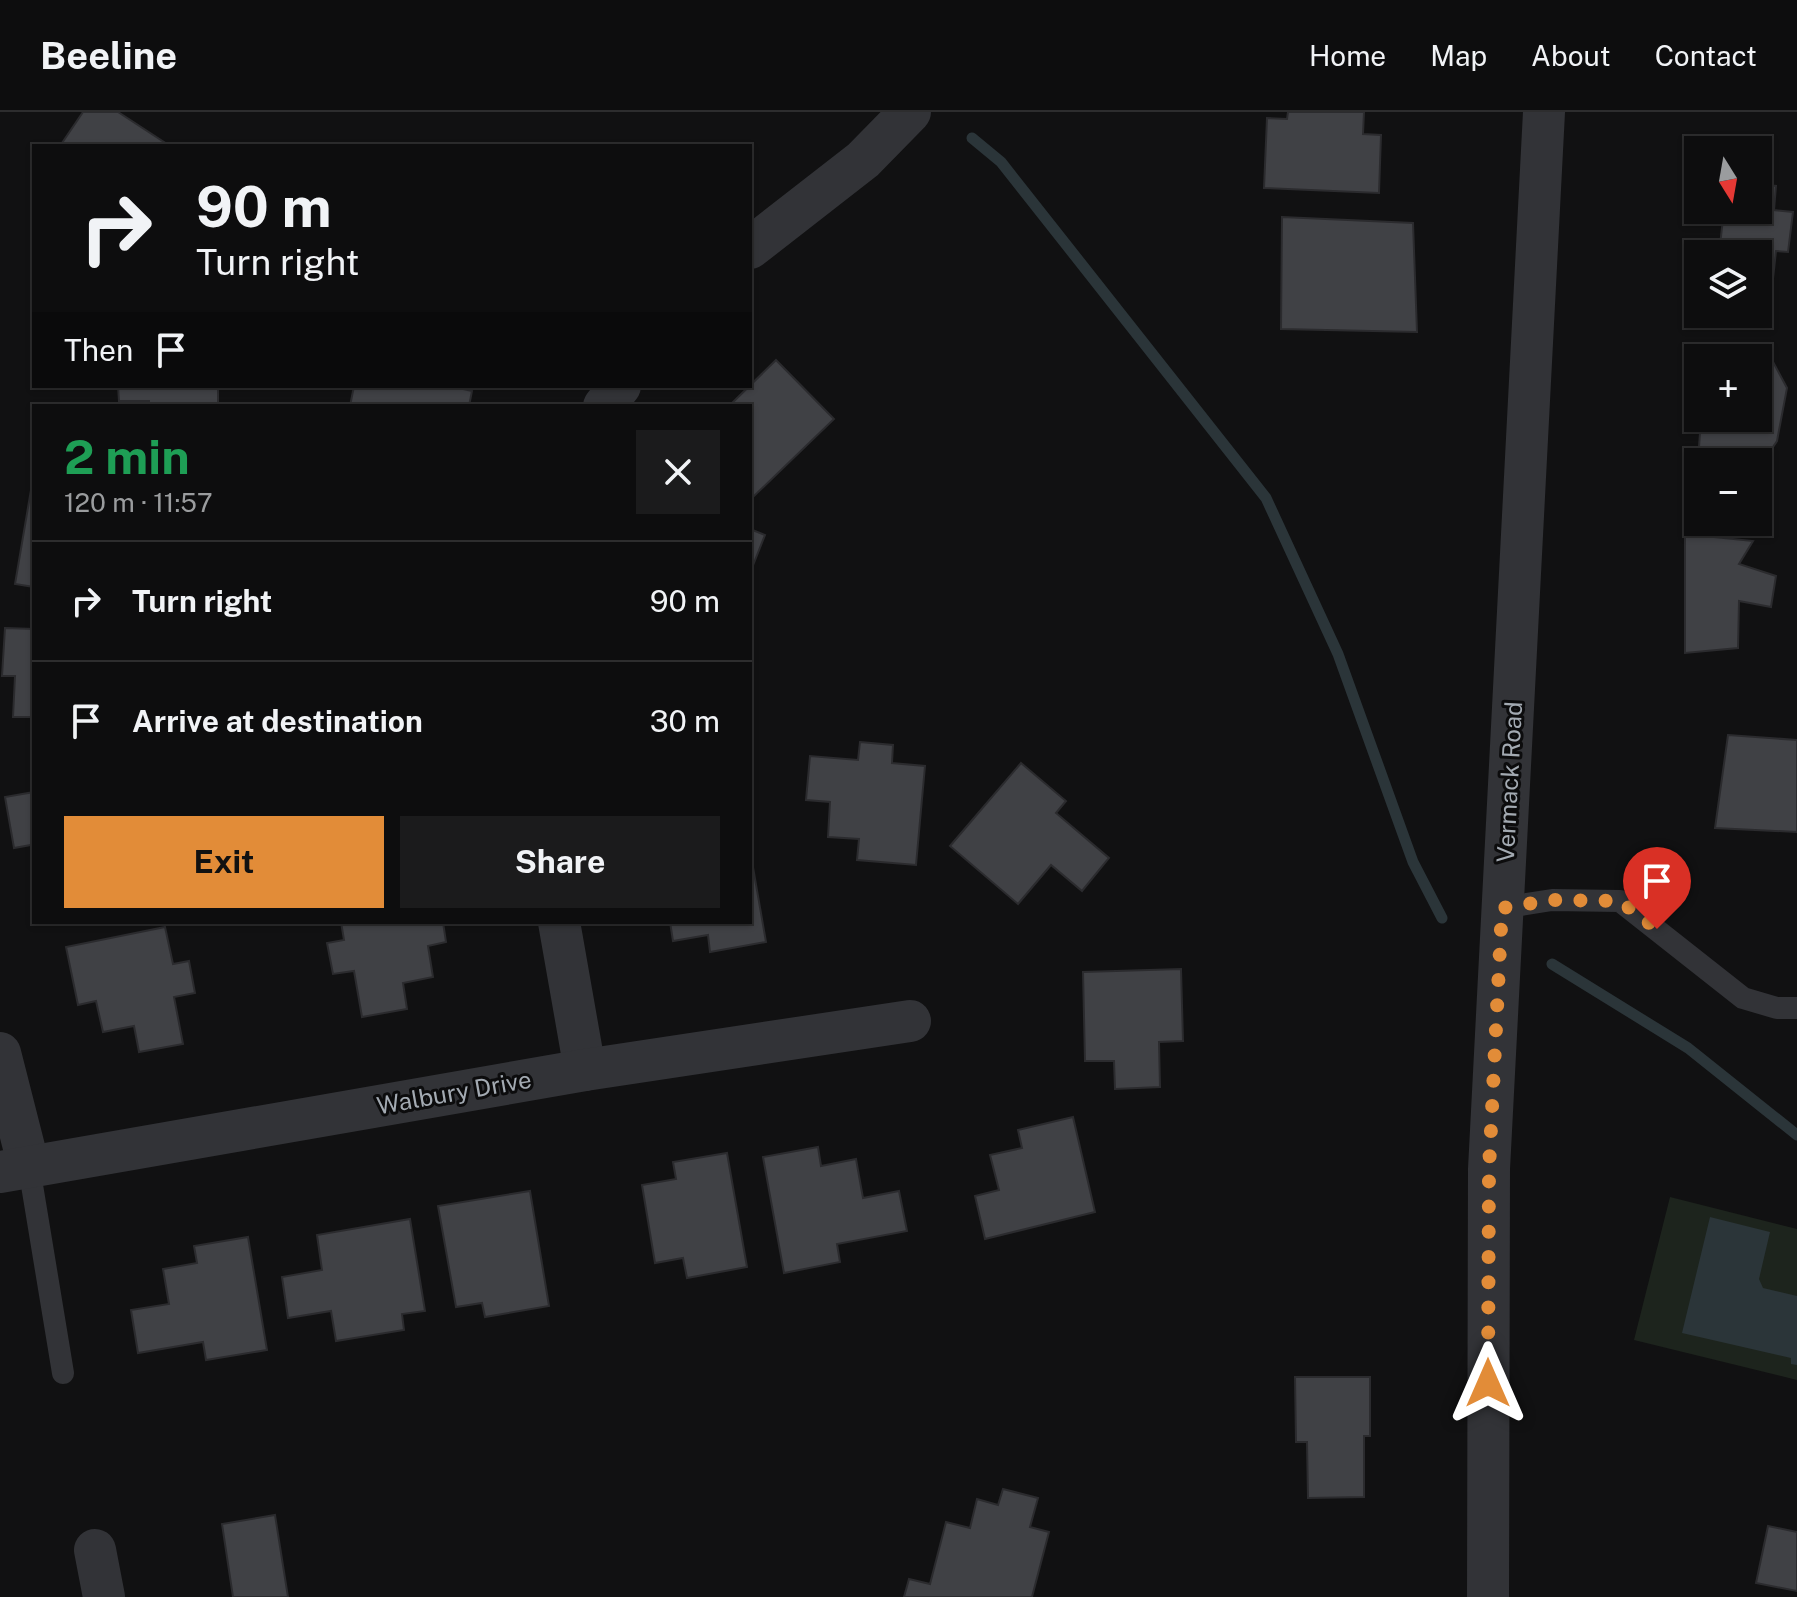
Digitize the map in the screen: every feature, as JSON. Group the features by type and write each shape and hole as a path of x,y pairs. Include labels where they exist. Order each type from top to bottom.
{"street":[{"path":"752,246 863,160 910,112"},
{"name":"Vermack Road","path":"1488,1597 1489,1169 1544,112"},
{"path":"606,404 618,388"},
{"path":"559,924 585,1070"},
{"name":"Walbury Drive","path":"15,1170 585,1070 910,1021"},
{"path":"0,1053 15,1170"},
{"path":"95,1550 104,1597"}],"lane":[{"path":"1502,908 1552,900 1620,901 1743,998 1777,1008 1797,1008"},
{"path":"15,1170 63,1373"}],"shaded area":[{"path":"1670,1197 1797,1229 1797,1380 1634,1340"},
{"path":"1710,1217 1770,1232 1759,1279 1763,1288 1797,1296 1797,1365 1791,1364 1791,1358 1682,1333"}],"building":[{"path":"83,112 118,112 167,144 61,144"},
{"path":"1288,112 1364,112 1363,134 1381,135 1379,193 1264,188 1267,118 1287,119"},
{"path":"1772,186 1776,186 1774,210 1793,212 1788,252 1776,251 1772,288 1772,240 1721,240 1722,224 1772,224"},
{"path":"1282,217 1413,223 1417,332 1281,329"},
{"path":"776,360 834,419 752,498 752,404 731,404 747,388 752,388 752,383"},
{"path":"1772,360 1787,388 1777,441 1772,448 1699,448 1700,432 1772,432"},
{"path":"118,388 218,388 218,404 119,401"},
{"path":"354,388 459,388 472,391 469,404 350,404"},
{"path":"32,484 32,587 15,584"},
{"path":"752,530 765,535 752,568"},
{"path":"1685,536 1753,541 1739,564 1776,576 1771,607 1739,601 1738,648 1685,653"},
{"path":"5,628 32,629 32,717 13,717 15,676 2,676"},
{"path":"1728,735 1797,740 1797,832 1715,828"},
{"path":"860,742 893,745 892,763 925,766 916,865 857,860 859,839 828,837 830,802 806,800 810,756 858,760"},
{"path":"1021,763 1066,801 1056,813 1109,858 1082,891 1051,865 1018,904 950,846"},
{"path":"32,792 32,851 31,845 14,848 5,797"},
{"path":"752,862 766,942 710,952 708,935 673,941 670,924 752,924"},
{"path":"341,924 443,924 446,942 428,946 433,977 403,983 407,1009 362,1017 354,971 333,974 327,943 344,940"},
{"path":"165,927 173,964 189,961 195,993 174,997 183,1044 139,1052 134,1026 103,1032 96,1001 78,1005 66,947"},
{"path":"1181,969 1183,1041 1159,1042 1160,1087 1115,1089 1114,1061 1085,1061 1083,972"},
{"path":"1073,1117 1095,1212 985,1239 975,1196 999,1190 990,1155 1022,1148 1018,1130"},
{"path":"818,1147 821,1166 856,1159 863,1198 899,1191 907,1231 837,1244 840,1262 784,1273 763,1157"},
{"path":"727,1153 747,1267 687,1278 683,1258 655,1263 642,1185 676,1179 673,1162"},
{"path":"530,1191 549,1306 485,1317 482,1303 456,1307 438,1206"},
{"path":"410,1219 425,1311 402,1314 404,1330 336,1341 331,1311 288,1318 282,1277 322,1270 317,1235"},
{"path":"248,1237 267,1350 206,1360 203,1342 138,1353 131,1310 169,1304 163,1269 197,1263 194,1246"},
{"path":"1295,1377 1370,1377 1370,1436 1364,1436 1364,1497 1308,1498 1307,1442 1296,1442"},
{"path":"1003,1489 1038,1498 1030,1527 1049,1532 1032,1597 904,1597 909,1579 930,1584 946,1522 970,1528 977,1499 998,1505"},
{"path":"275,1515 288,1597 233,1597 222,1524"},
{"path":"1768,1526 1797,1532 1797,1591 1756,1583"}],"waterway":[{"path":"972,138 1001,162 1266,498 1338,654 1413,862 1442,918"},
{"path":"1552,964 1688,1048 1797,1135"}],"route":[{"path":"1488,1383 1489,1169 1502,908 1552,900 1620,901 1657,929"}]}
